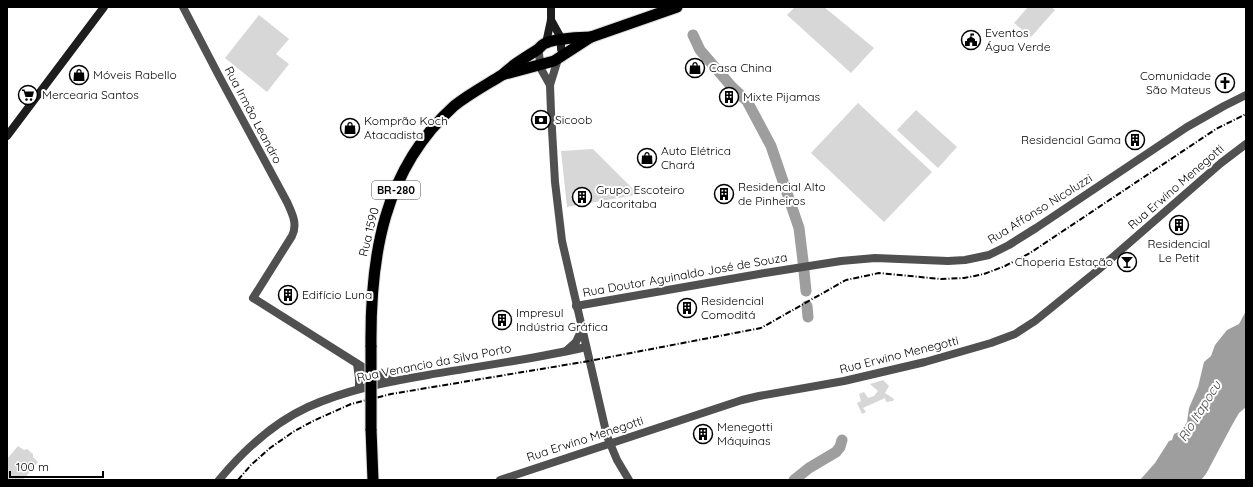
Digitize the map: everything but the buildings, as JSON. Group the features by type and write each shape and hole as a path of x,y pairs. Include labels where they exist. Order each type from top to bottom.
{"highway":[{"name":"BR-280","path":"503,74 591,37 677,7"},
{"name":"BR-280","path":"503,74 520,70 550,54 591,37"},
{"name":"Rua 1590","path":"373,480 371,429 371,301 377,249 385,218 402,176 423,141 442,118 464,99 503,74"}],"main road":[{"path":"7,136 104,7"},
{"path":"550,54 551,7"},
{"path":"550,54 551,20"}],"street":[{"name":"Rua Irmão Leandro","path":"183,7 215,70 290,209 295,222 295,228 292,236 253,298 357,364"},
{"path":"550,54 550,112 559,214 565,258 609,443 628,478"},
{"path":"550,54 550,85"},
{"name":"Rua Affonso Nicoluzzi","path":"799,267 847,260 875,258 948,261 965,260 988,255 1009,245 1036,228 1187,128 1246,95"},
{"name":"Rua Erwino Menegotti","path":"500,480 742,400 838,382 926,362 991,343 1015,334 1036,321 1246,144"},
{"name":"Rua Doutor Aguinaldo José de Souza","path":"576,306 799,267"},
{"path":"566,351 576,342 582,329"},
{"name":"Rua Venancio da Silva Porto","path":"219,480 245,451 272,430 292,416 323,401 359,388 586,347"},
{"path":"357,364 378,375 394,381"},
{"path":"357,364 360,378 359,388"}],"shaded area":[{"path":"795,7 824,7 874,48 851,73 787,15"},
{"path":"1028,7 1051,7 1055,10 1031,37 1014,23"},
{"path":"259,15 289,39 276,54 289,64 267,92 225,58"},
{"path":"858,103 932,172 884,222 811,153"},
{"path":"916,110 957,147 938,168 897,130"},
{"path":"593,149 633,189 635,195 567,207 561,151"},
{"path":"883,380 889,386 885,393 894,399 893,401 886,402 885,398 863,408 866,412 862,414 857,403 861,401 859,394 864,392 868,398 874,396 878,391 870,384"},
{"path":"18,446 24,450 27,449 33,454 33,457 38,462 23,480 7,480 7,459"}],"water":[{"name":"Rio Itapocu","path":"1246,311 1246,407 1239,413 1206,474 1201,480 1140,480 1155,463 1169,441 1172,440 1174,434 1181,431 1187,422 1189,408 1198,387 1204,362 1211,356 1215,345 1227,330 1239,324"}],"waterway":[{"path":"693,35 700,50 732,87 747,101 771,146 799,228 806,291"},
{"path":"807,306 808,317"},
{"path":"794,480 809,468 836,452 840,447 842,440"}],"railway":[{"path":"238,480 251,465 270,448 293,432 313,421 351,404 391,394 589,361 761,328 846,280 879,273 941,279 964,278 984,274 1005,266 1030,253 1216,129 1246,114"}],"place":[{"name":"Eventos Água Verde","path":"971,40"},
{"name":"Casa China","path":"695,68"},
{"name":"Móveis Rabello","path":"79,75"},
{"name":"Comunidade São Mateus","path":"1225,83"},
{"name":"Mercearia Santos","path":"28,95"},
{"name":"Mixte Pijamas","path":"729,97"},
{"name":"Sicoob","path":"541,120"},
{"name":"Komprão Koch Atacadista","path":"350,128"},
{"name":"Residencial Gama","path":"1135,140"},
{"name":"Auto Elétrica Chará","path":"647,158"},
{"name":"Residencial Alto de Pinheiros","path":"724,194"},
{"name":"Grupo Escoteiro Jacoritaba","path":"582,197"},
{"name":"Residencial Le Petit","path":"1179,225"},
{"name":"Choperia Estação","path":"1127,262"},
{"name":"Edifício Luna","path":"288,295"},
{"name":"Residencial Comoditá","path":"687,308"},
{"name":"Impresul Indústria Gráfica","path":"502,320"},
{"name":"Menegotti Máquinas","path":"703,434"}]}
